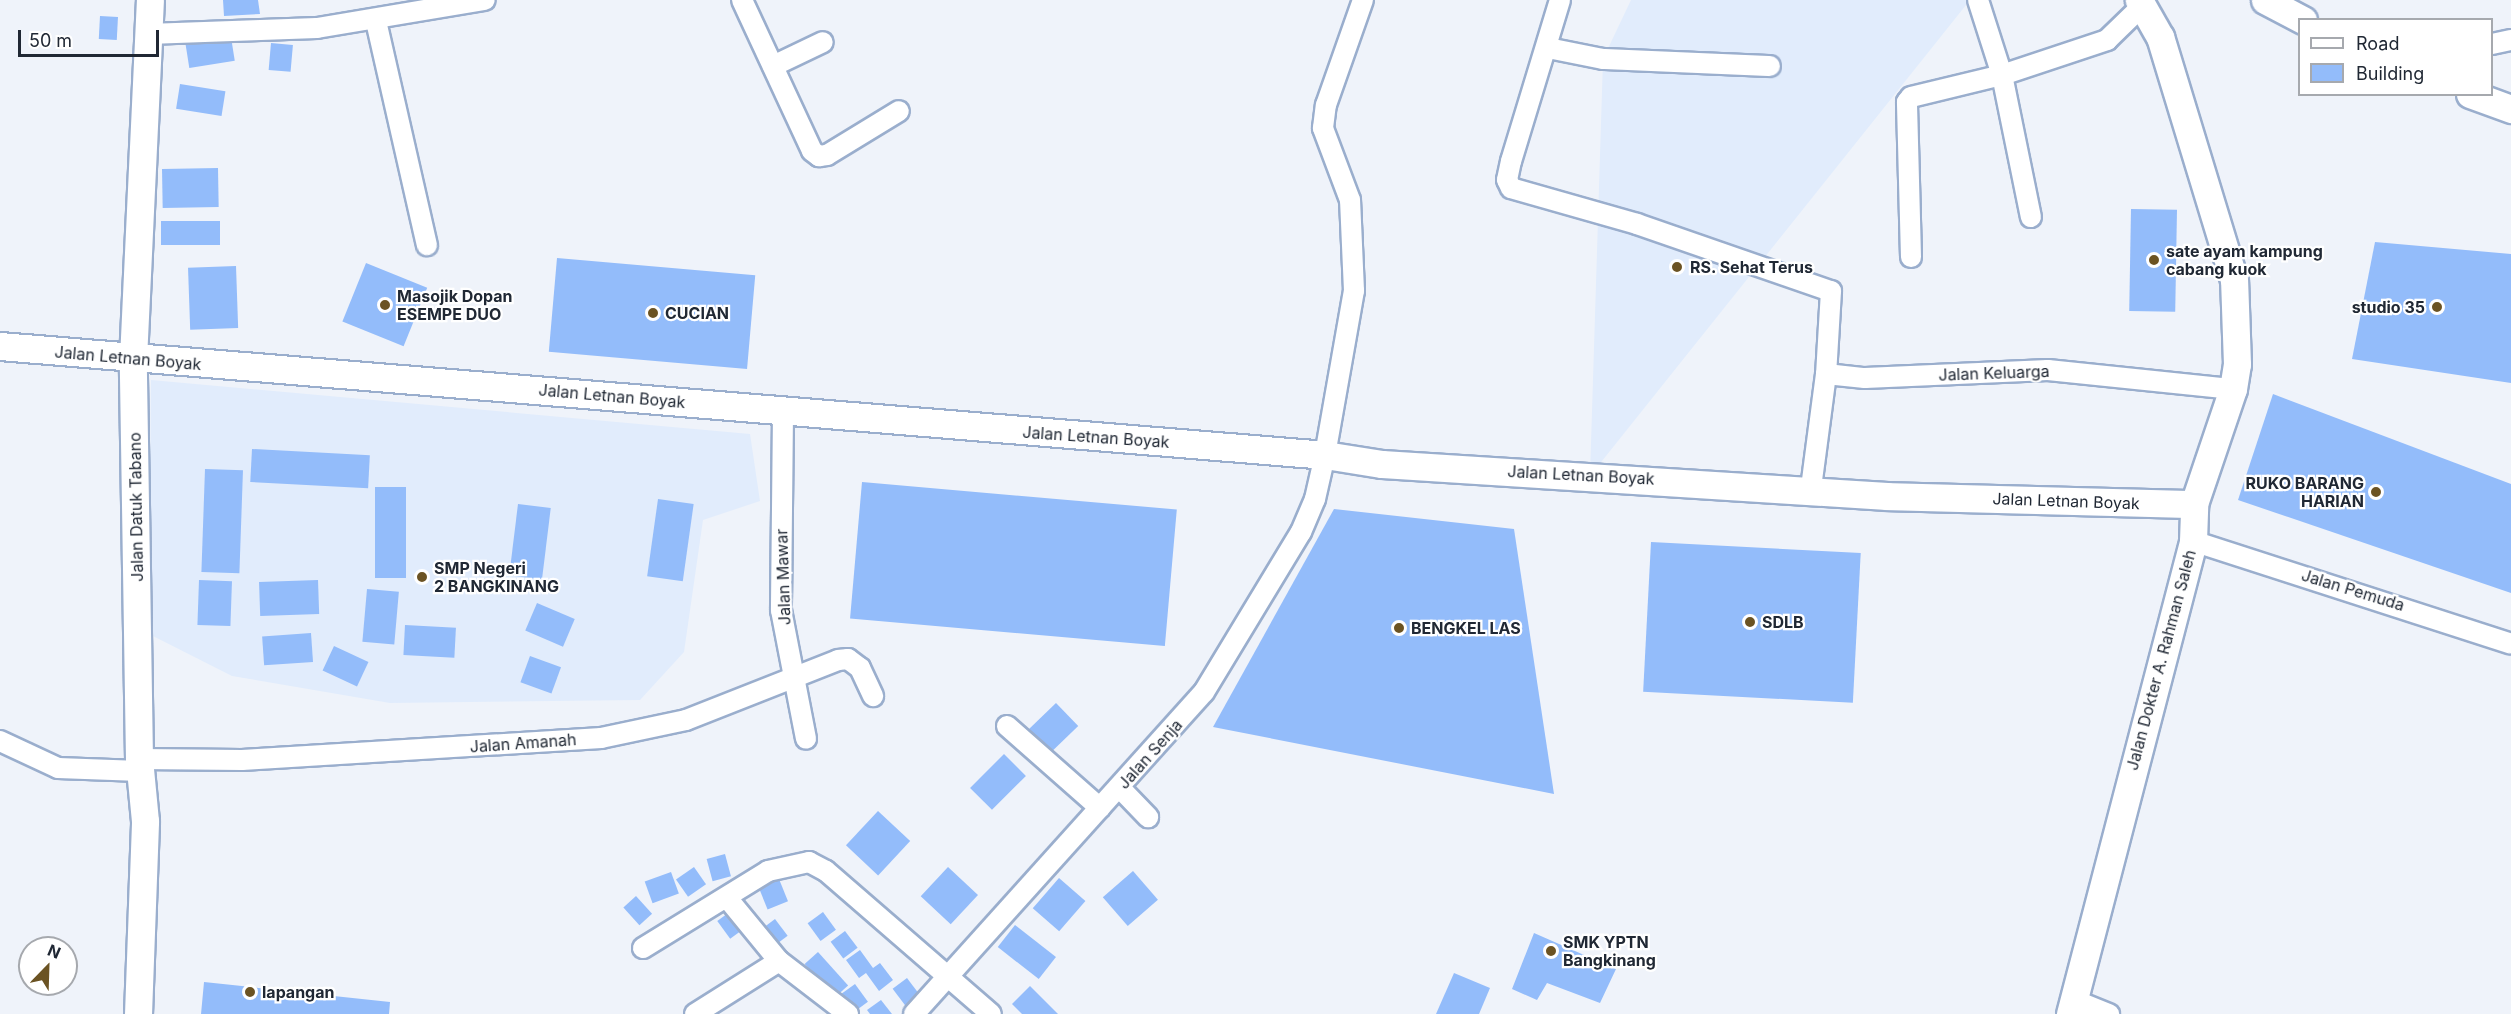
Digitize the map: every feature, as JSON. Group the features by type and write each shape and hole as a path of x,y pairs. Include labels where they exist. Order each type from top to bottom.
{"street":[{"name":"Jalan Datuk Tabano","path":"138,1014 145,821 140,765 134,359 150,0"},
{"path":"148,34 376,21 485,0"},
{"path":"742,0 812,150 819,156 827,155 899,111"},
{"name":"Jalan Senja","path":"915,1014 1119,787 1168,736 1227,659 1301,532 1315,499 1326,454 1353,291 1353,222 1344,181 1323,128 1326,105 1363,0"},
{"path":"1560,0 1548,48 1511,161 1507,180 1511,188 1637,224 1824,287 1834,297 1811,488"},
{"path":"1978,0 2002,75 2031,217"},
{"path":"2265,0 2299,18"},
{"path":"1911,257 1907,102 1918,93 2002,75 2107,40 2140,3"},
{"name":"Jalan Dokter A. Rahman Saleh","path":"2072,1007 2193,541 2194,504 2233,389 2239,319 2234,280 2160,37 2140,3"},
{"path":"376,21 427,245"},
{"path":"2493,44 2511,40"},
{"path":"773,66 823,42"},
{"path":"1548,48 1603,59 1770,66"},
{"path":"2475,96 2511,109"},
{"name":"Jalan Letnan Boyak","path":"0,346 783,413 1326,454 1382,464 1811,488 1887,496 2194,504"},
{"name":"Jalan Keluarga","path":"1826,374 1865,378 2048,370 2233,389"},
{"name":"Jalan Mawar","path":"783,413 780,591 791,676 806,739"},
{"name":"Jalan Pemuda","path":"2193,541 2511,644"},
{"name":"Jalan Amanah","path":"0,741 58,768 242,760 601,738 686,720 791,676 848,660 866,675 873,696"},
{"path":"1007,726 1100,808"},
{"path":"1119,787 1148,816"},
{"path":"643,948 728,899 768,871 809,862 991,1014"},
{"path":"728,899 779,961 836,1011"},
{"path":"695,1014 779,961"},
{"path":"2072,1007 2109,1014"}],"shaded area":[{"name":"RS. Sehat Terus","path":"1631,0 1970,0 1590,476 1603,59"},
{"name":"SMP Negeri 2 BANGKINANG","path":"151,380 750,434 760,501 703,520 684,652 640,700 390,703 232,676 149,634"}],"building":[{"path":"223,0 258,0 260,14 224,16"},
{"path":"100,16 118,17 117,40 99,39"},
{"path":"231,37 235,61 189,68 186,44"},
{"path":"271,43 293,45 291,72 269,70"},
{"path":"180,84 225,91 222,116 176,109"},
{"path":"218,168 219,207 163,208 162,169"},
{"name":"sate ayam kampung cabang kuok","path":"2131,209 2177,210 2175,312 2129,311"},
{"path":"161,221 220,221 220,245 161,245"},
{"name":"studio 35","path":"2375,242 2511,254 2511,383 2352,359"},
{"name":"CUCIAN","path":"557,258 755,275 747,369 549,352"},
{"name":"Masojik Dopan ESEMPE DUO","path":"366,263 427,288 404,346 342,321"},
{"path":"236,266 238,328 190,330 188,268"},
{"name":"RUKO BARANG HARIAN","path":"2273,394 2511,484 2511,593 2238,500"},
{"path":"252,449 370,455 368,488 250,482"},
{"path":"205,469 243,470 239,573 201,572"},
{"path":"862,482 1177,510 1165,646 850,618"},
{"path":"375,487 406,487 406,578 375,578"},
{"path":"658,499 694,504 683,581 647,576"},
{"path":"518,504 551,508 542,579 509,575"},
{"name":"BENGKEL LAS","path":"1334,509 1514,529 1554,794 1213,727"},
{"name":"SDLB","path":"1651,542 1861,553 1853,703 1643,692"},
{"path":"199,580 232,581 230,626 197,625"},
{"path":"318,580 319,614 260,616 259,582"},
{"path":"367,589 399,592 394,645 362,642"},
{"path":"537,603 575,619 563,647 525,631"},
{"path":"405,625 456,628 454,658 403,655"},
{"path":"311,633 313,662 264,665 262,636"},
{"path":"334,646 368,662 357,687 323,670"},
{"path":"530,656 561,667 551,694 520,682"},
{"path":"1056,703 1078,726 1049,754 1027,731"},
{"path":"1004,754 1026,776 992,810 970,788"},
{"path":"878,811 910,841 878,875 846,845"},
{"path":"725,854 731,876 713,881 707,859"},
{"path":"694,867 706,884 688,897 676,880"},
{"path":"948,867 978,895 951,924 921,896"},
{"path":"1133,871 1158,900 1128,926 1103,897"},
{"path":"671,872 679,894 653,903 645,882"},
{"path":"1059,878 1085,901 1059,931 1033,908"},
{"path":"779,879 788,901 768,909 759,887"},
{"path":"636,896 652,914 639,925 623,907"},
{"path":"731,911 744,929 730,939 717,921"},
{"path":"823,912 836,930 821,941 808,923"},
{"path":"775,919 788,936 774,946 761,929"},
{"path":"1015,925 1056,957 1039,979 998,947"},
{"path":"845,931 858,948 843,959 831,942"},
{"name":"SMK YPTN Bangkinang","path":"1534,933 1616,969 1600,1003 1547,983 1537,1000 1512,989"},
{"path":"860,950 873,968 880,963 893,980 879,991 866,973 859,978 846,960"},
{"path":"818,952 848,985 835,997 805,964"},
{"path":"1454,973 1490,988 1479,1014 1436,1014"},
{"path":"907,978 920,995 905,1006 893,989"},
{"name":"lapangan","path":"204,982 390,1002 389,1014 201,1014"},
{"path":"855,984 868,1002 853,1012 840,995"},
{"path":"1030,986 1058,1014 1022,1014 1012,1004"},
{"path":"881,1000 892,1014 870,1014 867,1010"}],"place":[{"name":"sate ayam kampung cabang kuok","path":"2154,260"},
{"name":"RS. Sehat Terus","path":"1677,267"},
{"name":"Masojik Dopan ESEMPE DUO","path":"385,305"},
{"name":"studio 35","path":"2437,307"},
{"name":"CUCIAN","path":"653,313"},
{"name":"RUKO BARANG HARIAN","path":"2376,492"},
{"name":"SMP Negeri 2 BANGKINANG","path":"422,577"},
{"name":"SDLB","path":"1750,622"},
{"name":"BENGKEL LAS","path":"1399,628"},
{"name":"SMK YPTN Bangkinang","path":"1551,951"},
{"name":"lapangan","path":"250,992"}]}
